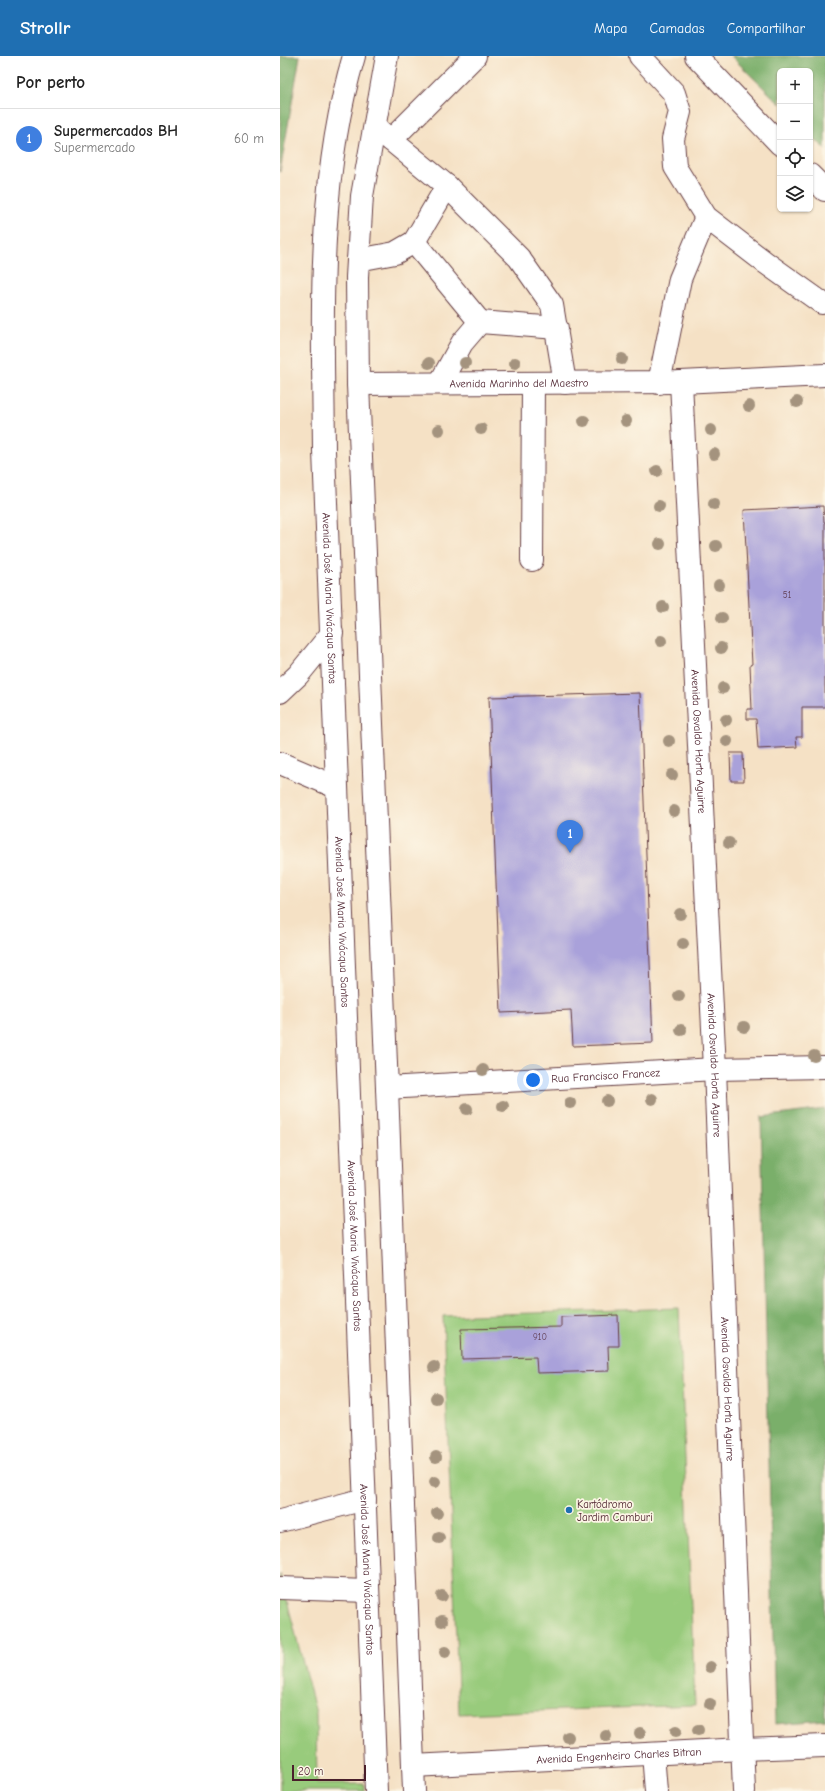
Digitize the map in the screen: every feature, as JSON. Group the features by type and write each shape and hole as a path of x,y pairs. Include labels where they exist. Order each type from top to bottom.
{"main road":[{"name":"Avenida José Maria Vivácqua Santos","path":"354,56 348,76 333,145 322,288 324,451 376,1791"},
{"path":"387,56 383,133 362,196 358,260 358,384 414,1791"},
{"path":"383,133 475,56"},
{"path":"640,56 674,93 680,112 673,139 675,167 706,217 766,263 822,303"},
{"path":"696,56 777,141"},
{"path":"383,133 447,186 519,258 552,305 565,383"},
{"path":"811,176 825,190"},
{"path":"358,260 395,253 414,242 447,186"},
{"path":"659,383 680,279 706,217"},
{"path":"414,242 480,322 557,328"},
{"path":"440,383 462,343 480,322"},
{"name":"Avenida Marinho del Maestro","path":"358,384 659,383 825,375"},
{"name":"Avenida Osvaldo Horta Aguirre","path":"681,382 715,1070 744,1791"},
{"path":"532,560 533,383"},
{"path":"280,692 298,675 332,633"},
{"path":"280,763 336,787"},
{"name":"Rua Francisco Francez","path":"387,1088 715,1070 825,1067"},
{"path":"280,1521 364,1499"},
{"path":"280,1588 368,1591"},
{"name":"Avenida Engenheiro Charles Bitran","path":"413,1766 825,1746"},
{"path":"652,1754 656,1791"}],"green space":[{"path":"280,56 300,56 280,172"},
{"path":"731,56 825,56 825,149 813,137 813,68 777,68 777,101"},
{"path":"825,1109 825,1720 775,1724 761,1117"},
{"name":"Kartódromo Jardim Camburi","path":"679,1308 695,1705 459,1714 443,1316"},
{"path":"280,1574 316,1713 317,1784 364,1784 364,1791 280,1791"}],"building":[{"path":"823,506 825,522 825,707 802,707 802,737 796,737 797,747 758,749 756,719 747,719 747,709 752,709 750,665 752,664 744,510"},
{"path":"640,693 653,1043 573,1046 571,1010 501,1013 489,697"},
{"path":"730,753 743,753 744,781 731,781"},
{"path":"618,1315 619,1346 608,1346 609,1371 537,1373 536,1357 462,1359 461,1329 561,1327 561,1317"}],"place":[{"name":"Supermercados BH","path":"570,853"},
{"name":"Kartódromo Jardim Camburi","path":"569,1510"}]}
